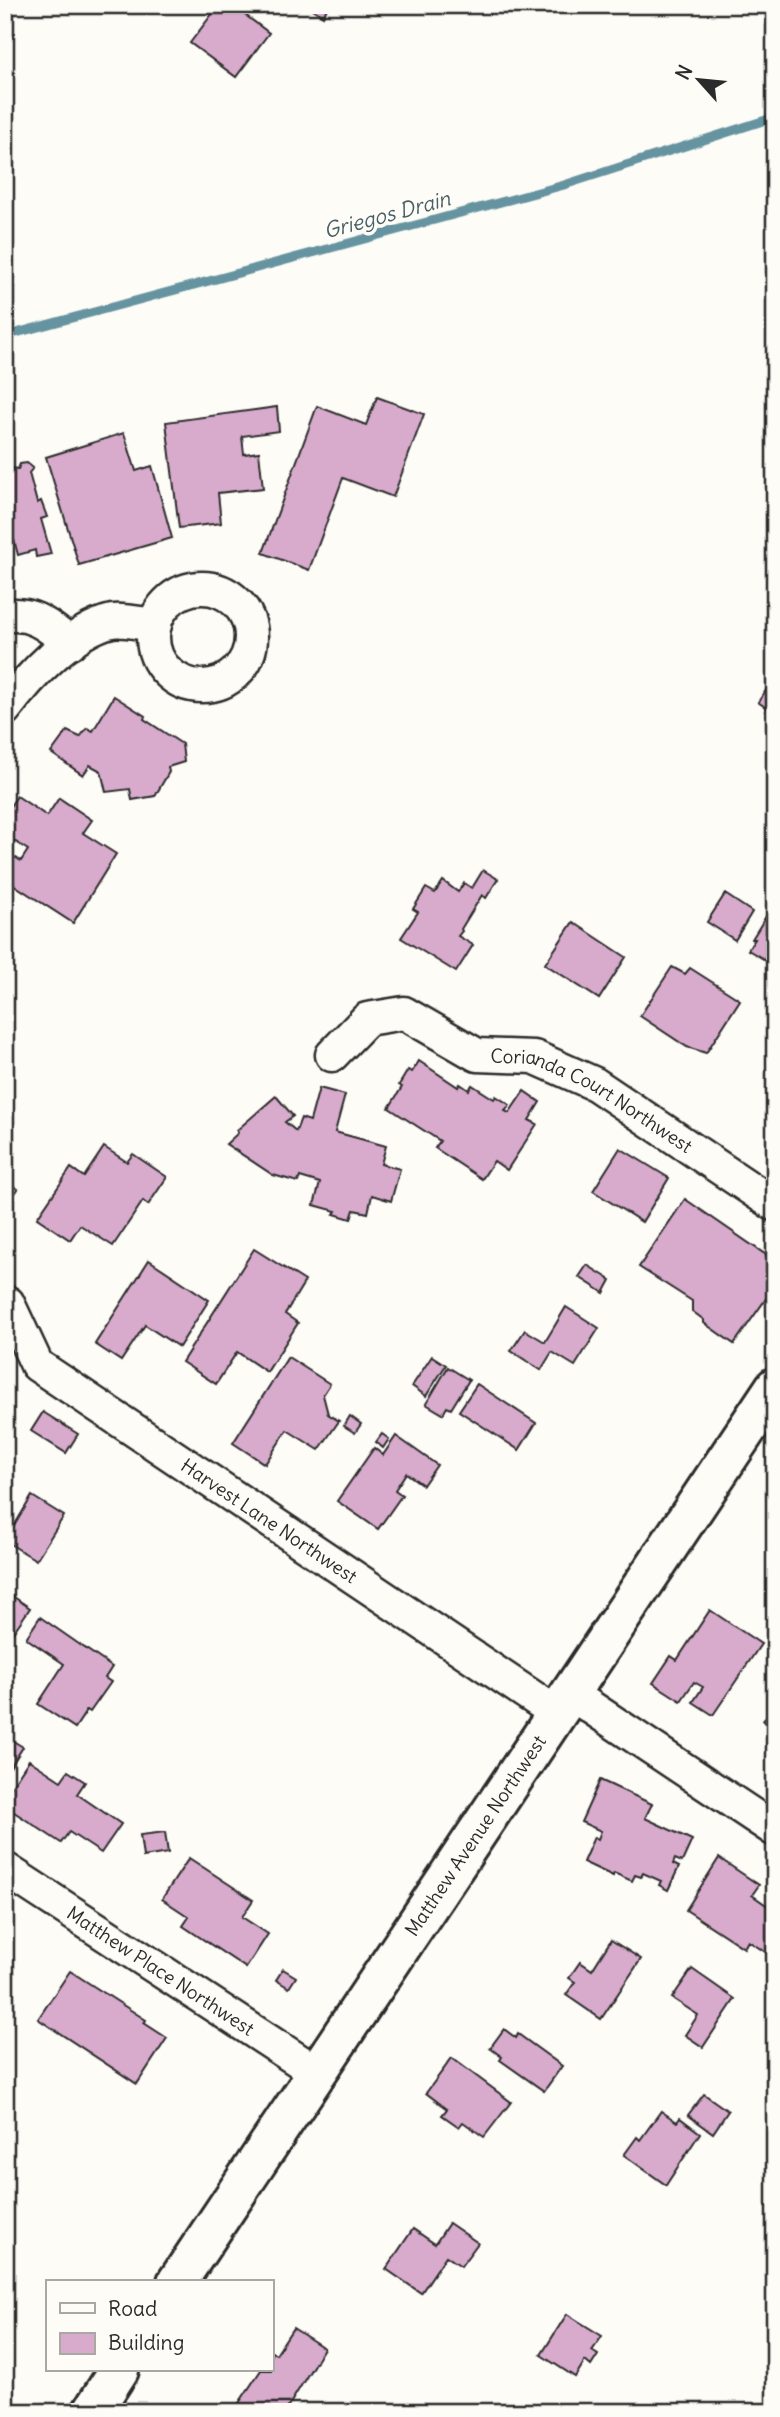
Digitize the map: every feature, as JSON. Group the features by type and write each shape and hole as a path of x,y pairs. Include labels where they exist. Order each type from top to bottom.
{"street":[{"path":"5,615 18,614 39,619 70,643"},
{"path":"5,709 16,694 54,656 88,628 115,620 155,625"},
{"name":"Corianda Court Northwest","path":"331,1055 367,1019 404,1013 477,1055 534,1057 595,1084 775,1205"},
{"name":"Harvest Lane Northwest","path":"8,1303 37,1365 565,1704 775,1830"},
{"name":"Matthew Avenue Northwest","path":"178,2280 775,1387"},
{"name":"Matthew Place Northwest","path":"5,1869 316,2072"},
{"path":"92,2412 118,2372"}],"building":[{"path":"219,5 232,5 269,33 236,77 190,43"},
{"path":"306,5 329,5 323,16"},
{"path":"377,397 424,414 393,497 343,478 309,570 263,553 317,406 366,425"},
{"path":"277,407 279,431 242,436 244,454 259,452 263,488 218,493 221,523 179,528 166,422"},
{"path":"124,433 136,471 152,466 172,538 79,565 46,457"},
{"path":"27,463 33,468 29,473 37,503 41,501 47,517 41,519 51,554 36,557 35,550 18,555 14,540 5,543 5,473"},
{"path":"775,679 775,714 758,702"},
{"path":"114,696 182,744 184,762 168,767 169,772 155,796 132,800 130,789 106,792 101,771 90,765 83,775 51,753 67,731 80,737 87,728 93,731"},
{"path":"17,796 47,816 59,798 92,820 83,833 116,854 73,923 5,879 5,851 21,861 28,850 5,835 5,814"},
{"path":"483,870 498,879 486,898 482,895 461,929 458,936 473,945 456,972 401,938 418,912 413,909 426,888 435,893 443,881 458,892 464,883 472,888"},
{"path":"725,894 752,912 735,940 707,922"},
{"path":"773,905 775,973 770,970 772,964 748,950"},
{"path":"573,922 626,957 599,999 545,964"},
{"path":"672,967 685,974 690,968 740,1000 706,1053 687,1047 640,1016"},
{"path":"419,1061 458,1087 460,1084 469,1090 472,1085 494,1099 496,1096 510,1105 505,1111 509,1113 524,1091 540,1102 529,1120 537,1124 507,1170 494,1161 482,1179 435,1148 440,1141 389,1108 402,1087 399,1085 408,1070 412,1072"},
{"path":"319,1088 345,1095 335,1132 386,1146 381,1164 400,1169 391,1201 372,1195 368,1213 354,1210 351,1219 334,1214 336,1211 314,1205 320,1183 300,1177 298,1182 273,1175 226,1144 238,1133 237,1130 276,1096 293,1116 285,1122 296,1131 301,1118 310,1121"},
{"path":"104,1147 127,1162 133,1154 167,1177 148,1205 143,1201 113,1246 80,1225 70,1240 37,1218 71,1168 84,1177"},
{"path":"620,1148 669,1178 642,1222 593,1191"},
{"path":"5,1181 18,1189 5,1208"},
{"path":"685,1199 775,1261 775,1286 734,1344 692,1311 692,1301 639,1267"},
{"path":"254,1249 305,1281 285,1314 298,1323 267,1372 237,1352 216,1384 182,1362"},
{"path":"149,1260 209,1300 179,1347 145,1325 121,1361 95,1344"},
{"path":"587,1265 611,1280 604,1293 579,1277"},
{"path":"566,1307 599,1328 575,1366 552,1352 541,1370 511,1351 525,1330 545,1342"},
{"path":"432,1356 446,1365 426,1396 412,1386"},
{"path":"288,1357 330,1384 323,1395 328,1414 339,1421 319,1450 287,1430 265,1464 233,1443"},
{"path":"448,1367 469,1380 451,1409 447,1407 443,1414 426,1404"},
{"path":"477,1384 536,1423 519,1450 459,1411"},
{"path":"43,1412 78,1434 66,1453 31,1431"},
{"path":"350,1416 361,1424 355,1433 344,1426"},
{"path":"382,1434 389,1439 383,1448 376,1442"},
{"path":"396,1436 437,1465 423,1485 406,1473 395,1490 402,1495 378,1529 337,1501 374,1448 383,1455"},
{"path":"32,1496 64,1516 36,1560 5,1541"},
{"path":"5,1591 30,1608 10,1637 5,1634"},
{"path":"710,1610 761,1644 713,1715 693,1702 703,1687 694,1682 681,1701 653,1683 671,1656 677,1660"},
{"path":"40,1617 112,1667 105,1678 111,1682 75,1728 38,1704 64,1664 26,1638"},
{"path":"775,1703 775,1728 763,1721"},
{"path":"5,1736 23,1747 5,1775"},
{"path":"29,1760 61,1781 68,1771 85,1782 77,1794 121,1824 101,1853 69,1832 61,1843 5,1806 5,1796"},
{"path":"600,1780 652,1804 645,1818 692,1840 682,1862 675,1859 673,1864 679,1867 668,1890 659,1885 661,1881 643,1873 641,1877 635,1875 632,1881 614,1873 613,1876 583,1862 594,1837 598,1839 601,1831 581,1822"},
{"path":"165,1832 168,1853 143,1857 140,1835"},
{"path":"189,1858 253,1900 242,1917 268,1934 246,1968 183,1926 189,1917 162,1899"},
{"path":"719,1858 759,1885 752,1895 775,1911 775,1958 748,1941 744,1948 686,1910"},
{"path":"611,1940 641,1959 601,2019 566,1995 575,1982 569,1978 580,1962 592,1970"},
{"path":"283,1969 296,1977 289,1988 276,1980"},
{"path":"692,1969 735,1999 703,2047 685,2035 698,2015 672,1998"},
{"path":"70,1971 146,2020 144,2023 167,2038 137,2084 38,2019"},
{"path":"504,2029 516,2038 518,2034 562,2066 544,2091 500,2060 502,2057 490,2048"},
{"path":"452,2058 511,2102 484,2137 463,2122 459,2127 442,2115 447,2109 426,2093"},
{"path":"704,2094 728,2111 713,2133 688,2115"},
{"path":"661,2111 677,2122 680,2118 700,2133 666,2185 624,2155 637,2137 640,2140"},
{"path":"449,2223 478,2243 461,2266 446,2256 421,2293 386,2269 413,2229 435,2244"},
{"path":"567,2314 602,2336 592,2351 598,2355 591,2366 585,2361 575,2377 541,2355"},
{"path":"293,2328 324,2348 285,2412 233,2412 260,2372 273,2372 273,2352 276,2354"}],"waterway":[{"name":"Griegos Drain","path":"5,336 564,185 775,117"}]}
